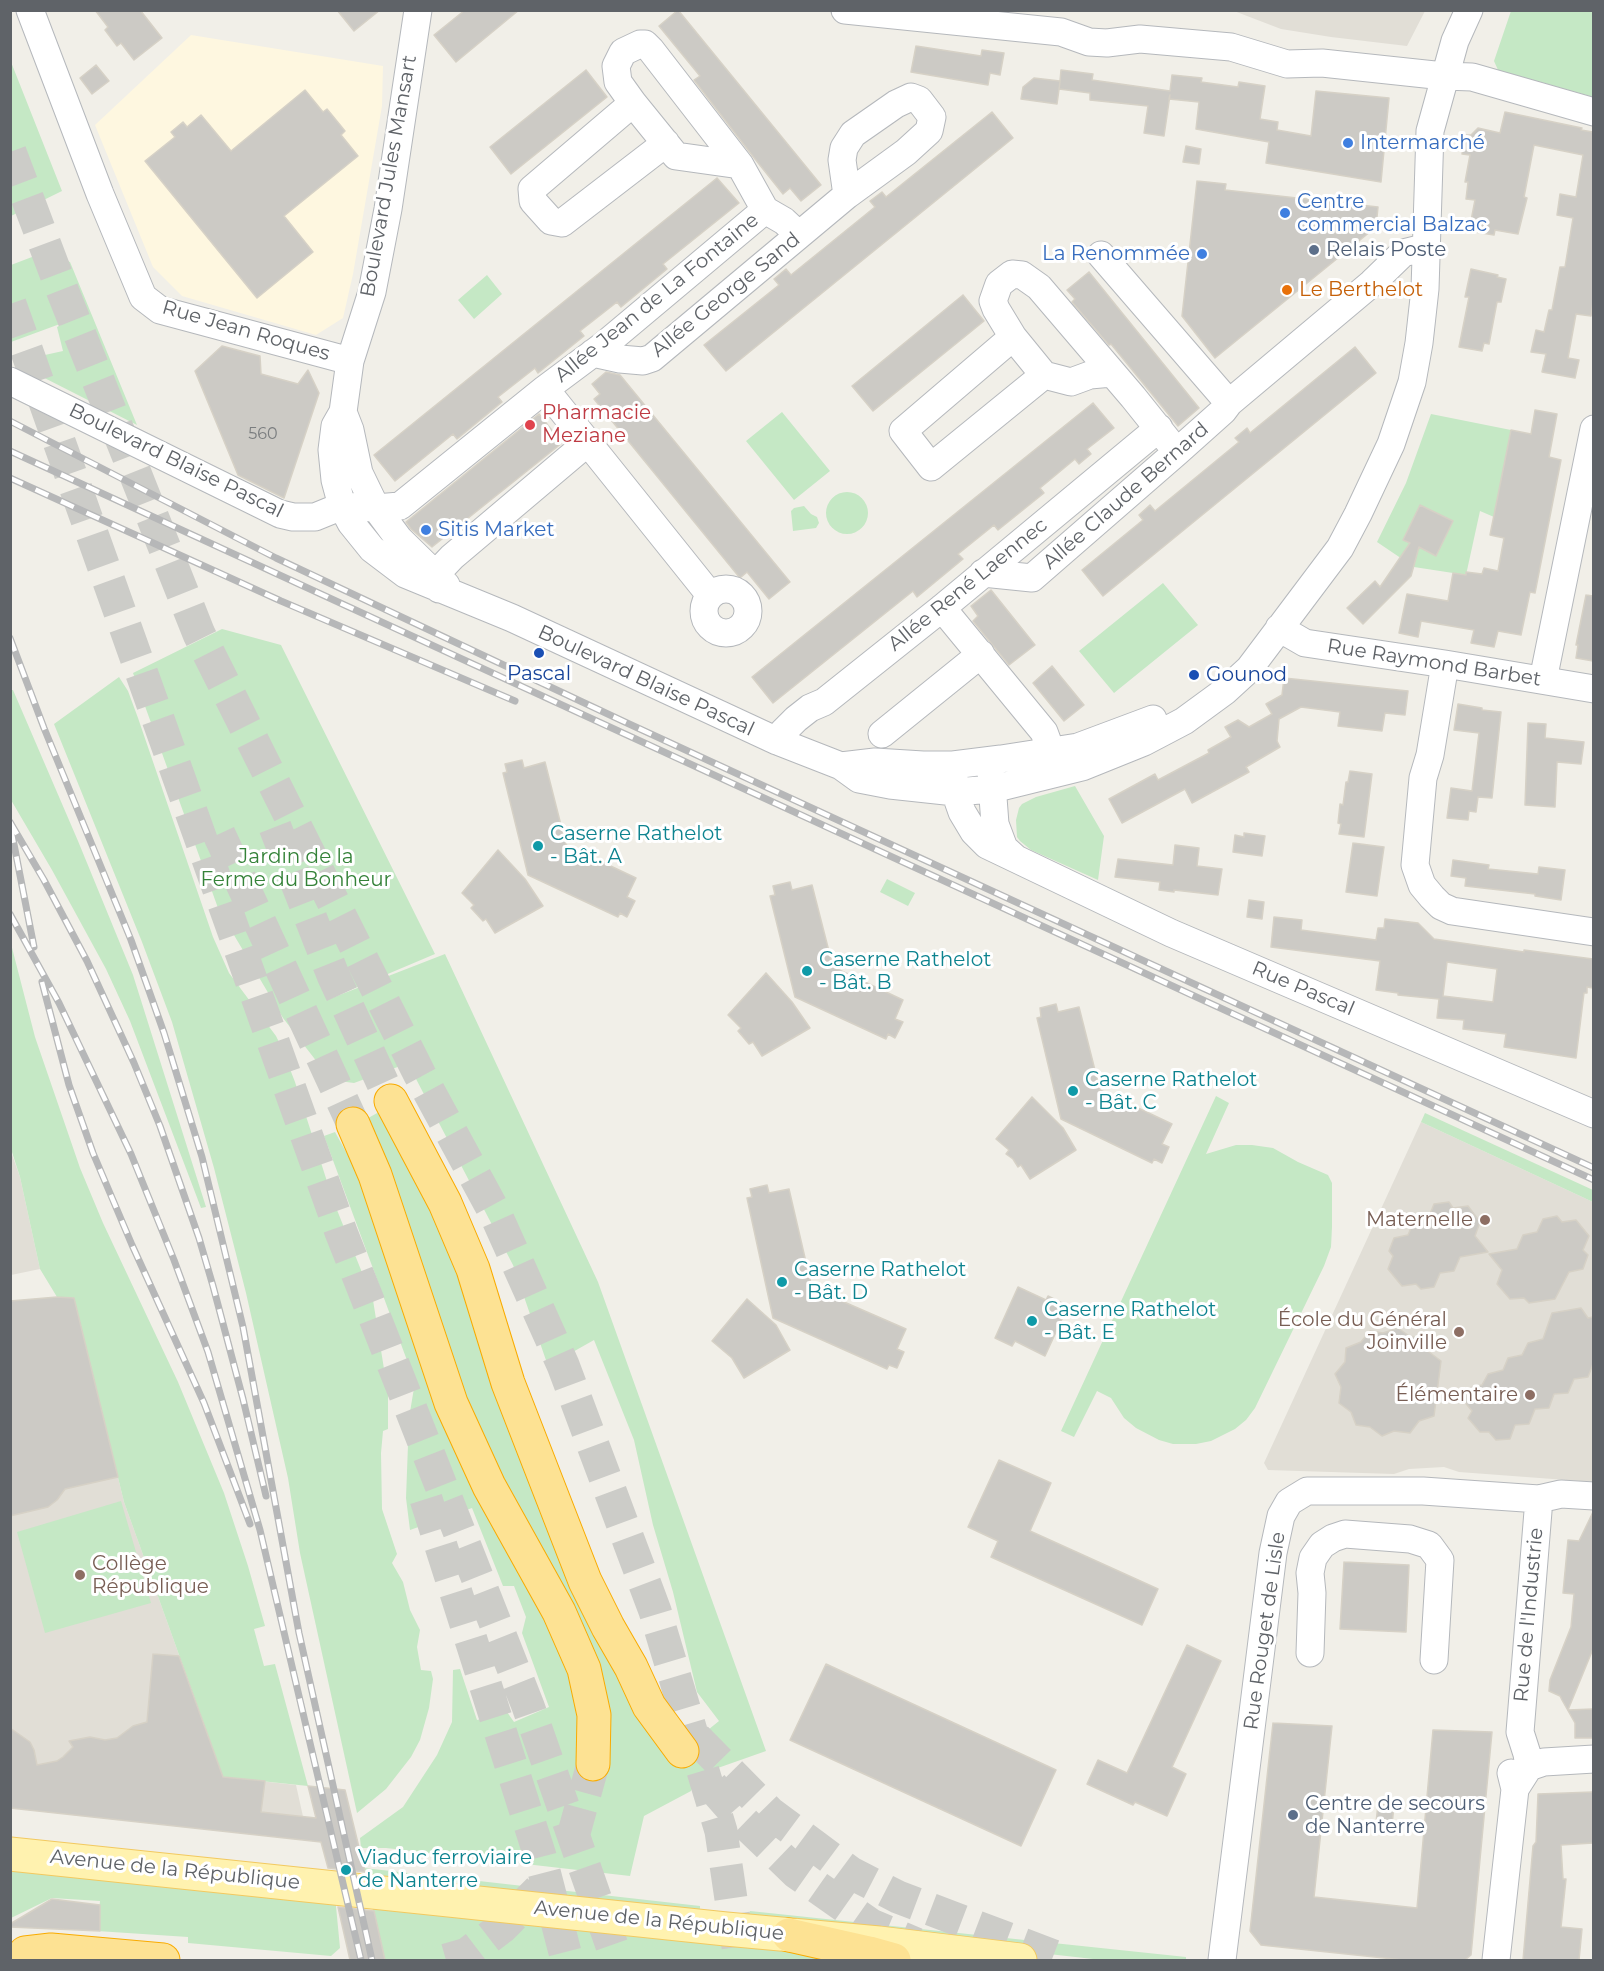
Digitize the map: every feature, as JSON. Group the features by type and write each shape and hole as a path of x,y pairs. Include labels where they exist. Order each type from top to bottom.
{"highway":[{"path":"391,1101 445,1203 473,1269 508,1383 585,1581 631,1667 662,1695 689,1744"},
{"path":"353,1124 375,1175 451,1403 489,1486 559,1612 584,1669 594,1715 593,1764"},
{"path":"789,1935 894,1960"},
{"path":"29,1955 51,1950 163,1960"}],"main road":[{"name":"Avenue de la République","path":"10,1854 879,1943 1020,1960"}],"street":[{"path":"10,12 15,10"},
{"name":"Rue Jean Roques","path":"30,10 100,194 143,297 160,310 350,361"},
{"name":"Boulevard Jules Mansart","path":"342,506 335,480 332,450 335,426 343,412 350,361 372,292 388,209 418,10"},
{"path":"845,10 1061,32 1089,42 1107,43 1140,39 1231,47 1287,64 1322,63 1472,77 1593,112"},
{"path":"942,608 1044,732 1052,763 1082,767 1126,750 1184,721 1225,691 1249,669 1340,548 1392,444 1412,382 1419,344 1425,289 1430,130 1455,41 1469,10"},
{"path":"740,165 684,159 676,156 618,82 616,66 623,51 645,44 651,50 740,165 765,210 784,220 799,235"},
{"path":"633,104 531,189 533,201 540,210 550,220 562,223 666,143"},
{"name":"Allée George Sand","path":"593,353 643,361 652,358 847,195"},
{"name":"Allée Jean de La Fontaine","path":"342,506 376,508 400,506 593,353 765,210"},
{"name":"Allée Claude Bernard","path":"983,573 1032,578 1177,452 1229,403 1372,283 1403,253 1427,247"},
{"path":"1101,255 1229,403"},
{"path":"1112,373 1090,375 1071,382 1044,375 1013,337 993,301 999,284 1012,274 1022,275 1039,287 1159,428 1177,452"},
{"path":"1372,283 1400,282 1425,289"},
{"path":"1013,337 903,431 931,467 1044,375"},
{"name":"Boulevard Blaise Pascal","path":"10,381 280,514 293,517 315,517 342,506 351,523 372,549 405,574 443,585 777,741 841,766 859,779 955,792 993,789 1052,763"},
{"path":"545,389 710,596"},
{"name":"Boulevard Jules Mansart","path":"343,412 350,430 359,473 376,508"},
{"name":"Allée René Laennec","path":"777,741 796,719 810,708 824,702 942,608 1159,428"},
{"path":"1543,680 1593,429"},
{"path":"443,585 452,557 588,443"},
{"name":"Boulevard Blaise Pascal","path":"376,508 399,539 443,585"},
{"name":"Rue Raymond Barbet","path":"1272,637 1593,690"},
{"path":"882,734 981,654"},
{"path":"1445,664 1421,800 1415,865 1422,885 1432,897 1452,911 1593,932"},
{"name":"Boulevard Blaise Pascal","path":"841,766 876,762 952,765 990,760 1052,763"},
{"name":"Rue Pascal","path":"990,760 995,824 1004,848 1016,859"},
{"name":"Rue Pascal","path":"952,765 955,792 962,812 974,831 987,845 1171,933 1593,1114"},
{"name":"Rue Rouget de Lisle","path":"1222,1960 1274,1553 1281,1516 1289,1502 1307,1491 1423,1491 1539,1498 1561,1494 1593,1496"},
{"name":"Rue de l'Industrie","path":"1496,1960 1522,1778 1520,1732 1539,1498"},
{"path":"1310,1653 1312,1558 1322,1545 1345,1534 1410,1539 1429,1545 1440,1560 1434,1660"},
{"path":"1269,1591 1312,1593"},
{"path":"1522,1778 1544,1762 1593,1759"}],"shaded area":[{"path":"1234,11 1425,11 1407,46 1281,29"},
{"path":"191,35 383,66 382,106 353,274 343,318 316,335 182,296 153,267 95,125"},
{"name":"École du Général Joinville","path":"1421,1122 1593,1202 1593,1482 1459,1472 1444,1467 1409,1469 1394,1474 1268,1470 1264,1463"},
{"path":"10,1149 20,1177 40,1269 11,1275"},
{"name":"Collège République","path":"57,1297 74,1298 124,1502 223,1777 296,1785 308,1839 11,1808 11,1301"}],"green space":[{"path":"1511,11 1593,11 1593,97 1498,70 1494,61"},
{"path":"11,62 62,191 10,216"},
{"path":"45,252 70,262 137,425 13,362 63,351 57,327 68,321 11,342 11,265"},
{"path":"487,275 502,294 474,319 458,300"},
{"path":"782,412 830,471 794,500 746,441"},
{"path":"1431,414 1511,430 1494,517 1480,511 1466,575 1414,567 1377,542 1406,483"},
{"path":"847,492 862,498 868,513 862,528 847,534 832,528 826,513 832,498"},
{"path":"804,506 817,517 819,523 816,528 793,531 791,511"},
{"path":"1163,583 1198,625 1114,693 1079,651"},
{"name":"Jardin de la Ferme du Bonheur","path":"222,629 281,645 435,954 324,1001 445,954 598,1282 766,1751 698,1775 691,1791 644,1816 630,1876 386,1848 361,1848 360,1838 403,1807 437,1755 452,1722 453,1670 460,1669 477,1720 507,1712 514,1722 549,1707 522,1633 526,1617 514,1586 503,1586 472,1508 410,1530 406,1498 409,1418 415,1382 324,1136 335,1132 355,1168 447,1427 490,1521 550,1624 568,1670 582,1732 583,1764 603,1766 602,1713 588,1646 553,1574 485,1451 425,1306 361,1122 379,1112 426,1195 458,1273 578,1597 609,1660 677,1755 719,1721 697,1692 673,1592 653,1525 634,1440 594,1340 548,1366 513,1265 415,1077 403,1065 354,1083 331,1080 283,1018 218,908 133,673"},
{"path":"119,677 128,691 138,718 213,937 229,973 281,1046 333,1200 373,1300 388,1394 388,1429 383,1431 381,1453 382,1509 397,1554 392,1563 403,1582 410,1610 420,1630 417,1647 421,1670 431,1671 433,1679 429,1708 420,1740 411,1757 386,1789 357,1813 300,1553 288,1478 246,1293 214,1168 172,1022 54,724"},
{"path":"10,690 13,690 133,975 206,1207 201,1208 130,1021 106,969 11,800"},
{"path":"1075,786 1104,836 1098,880 1031,850 1017,837 1016,820 1022,804 1036,797"},
{"path":"887,879 915,893 908,906 880,892"},
{"path":"10,940 35,1037 80,1168 103,1223 178,1382 224,1493 265,1626 254,1629 264,1666 275,1664 308,1786 223,1777 124,1502 74,1298 57,1297 40,1269 20,1177 11,1149"},
{"path":"1216,1096 1229,1103 1206,1154 1236,1145 1273,1148 1328,1175 1332,1183 1332,1227 1331,1247 1324,1266 1255,1408 1235,1429 1211,1441 1196,1444 1173,1444 1159,1440 1136,1428 1124,1418 1111,1398 1097,1391 1074,1437 1061,1431"},
{"path":"1425,1113 1593,1190 1593,1202 1421,1122"},
{"path":"121,1501 151,1603 45,1633 17,1532"},
{"path":"11,1864 335,1896 340,1948 331,1956 188,1943 188,1937 97,1931 100,1901 52,1898 11,1918"},
{"path":"364,1868 700,1906 700,1915 367,1878"},
{"path":"371,1901 614,1925 851,1960 384,1960"},
{"path":"750,1911 1186,1957 1186,1960 1102,1960 747,1920"}],"building":[{"path":"95,10 140,10 162,38 134,60 121,43 117,46 105,30 108,27"},
{"path":"337,10 380,10 354,31"},
{"path":"465,10 519,10 456,62 434,35"},
{"path":"678,10 821,185 801,201 790,188 783,194 694,80 700,76 659,26"},
{"path":"916,46 981,56 982,50 1004,53 1000,75 990,73 988,85 911,72"},
{"path":"96,65 109,81 92,94 80,78"},
{"path":"586,70 607,97 511,174 490,147"},
{"path":"1061,70 1093,74 1092,80 1170,91 1172,75 1202,78 1201,82 1238,87 1239,82 1265,86 1260,119 1278,122 1277,130 1311,136 1316,91 1389,98 1381,182 1266,163 1269,142 1196,129 1199,102 1169,99 1164,136 1144,133 1148,106 1090,100 1090,93 1059,89 1057,104 1021,99 1023,87 1034,78 1060,81"},
{"path":"305,90 323,112 327,109 345,131 341,135 358,156 284,216 313,252 257,298 145,161 175,137 171,132 183,122 187,127 201,115 231,151"},
{"path":"992,112 1013,138 726,371 704,345 779,285 774,279 786,269 791,275 875,207 870,201 882,192 886,197"},
{"path":"1505,112 1593,132 1593,301 1591,316 1576,314 1568,358 1579,360 1575,378 1542,372 1546,354 1531,352 1536,330 1544,332 1549,310 1552,310 1560,267 1565,267 1573,218 1557,215 1560,194 1576,197 1583,155 1534,145 1524,197 1527,198 1518,234 1495,230 1494,235 1469,231 1475,200 1466,199 1468,182 1465,182 1470,155 1462,154 1466,135 1471,135 1478,128 1500,133"},
{"path":"1186,146 1201,149 1199,164 1183,162"},
{"path":"717,178 739,203 663,264 667,269 621,307 617,302 580,331 584,336 538,373 535,368 498,397 502,402 457,439 453,434 395,481 374,455"},
{"name":"Centre commercial Balzac","path":"1197,181 1226,184 1225,190 1378,207 1376,227 1215,358 1182,316"},
{"path":"1471,269 1506,279 1501,302 1497,302 1489,344 1484,343 1482,351 1459,347 1469,297 1465,297"},
{"path":"1089,272 1199,408 1178,426 1111,344 1109,345 1072,302 1075,299 1067,290"},
{"path":"963,295 984,321 873,411 852,386"},
{"path":"222,346 260,356 261,374 298,384 308,370 319,393 284,498 238,475 195,371"},
{"path":"1355,347 1376,373 1103,596 1082,570 1143,520 1139,515 1150,505 1155,511 1239,442 1235,438 1247,428 1250,433"},
{"path":"606,372 620,375 790,582 769,599 747,572 740,578 594,399 600,394 592,384"},
{"path":"1093,403 1114,428 1087,449 1091,454 1079,464 1075,459 1040,488 1044,493 998,530 994,525 958,554 963,559 917,597 913,591 773,703 752,677"},
{"path":"1535,410 1557,414 1549,457 1561,460 1535,593 1530,592 1521,635 1498,631 1494,647 1471,643 1474,630 1421,621 1418,637 1399,633 1407,594 1448,601 1453,573 1482,574 1484,568 1498,571 1504,538 1490,535 1511,430 1531,434"},
{"path":"539,414 562,443 432,547 411,529 406,522"},
{"path":"1420,505 1453,521 1436,556 1419,547 1411,576 1363,624 1347,608 1375,581 1380,587 1410,543 1403,540"},
{"path":"991,590 1035,645 1009,665 973,621 978,616 971,606"},
{"path":"1586,595 1593,596 1593,661 1576,658 1578,645 1576,645"},
{"path":"1052,666 1084,705 1064,721 1033,683"},
{"path":"1284,678 1408,691 1405,715 1385,713 1382,731 1338,726 1340,712 1301,707 1279,719 1277,741 1280,747 1246,767 1249,772 1192,803 1185,789 1122,823 1109,799 1155,774 1158,780 1209,753 1208,750 1231,737 1225,727 1238,720 1249,727 1272,714 1266,704 1282,695"},
{"path":"1458,704 1501,712 1492,798 1478,797 1476,812 1469,811 1468,820 1447,818 1451,788 1472,791 1479,733 1454,730"},
{"path":"1528,723 1546,724 1545,738 1584,742 1581,764 1557,762 1555,807 1525,805"},
{"name":"Caserne Rathelot - Bât. A","path":"522,760 524,768 545,762 566,845 636,878 627,897 635,901 627,917 620,913 618,917 528,875 503,773 507,772 505,764"},
{"path":"1350,771 1372,774 1364,837 1339,834 1340,804 1343,805"},
{"path":"1244,833 1265,836 1262,856 1233,852 1235,835 1244,837"},
{"path":"1353,843 1384,847 1377,896 1346,892"},
{"path":"1175,845 1199,848 1197,866 1222,869 1218,895 1159,890 1160,882 1115,877 1118,859 1173,865"},
{"path":"498,850 525,879 543,906 495,933 486,919 483,921 471,908 474,905 462,893"},
{"path":"1453,860 1489,865 1488,869 1538,874 1539,867 1565,870 1561,900 1535,896 1535,894 1465,886 1466,878 1451,876"},
{"name":"Caserne Rathelot - Bât. B","path":"790,882 792,890 812,885 833,967 903,1000 895,1019 903,1022 895,1038 888,1034 886,1039 795,997 770,896 775,895 773,886"},
{"path":"1249,900 1264,902 1262,919 1247,917"},
{"path":"1274,917 1302,920 1301,930 1376,940 1378,928 1384,928 1385,919 1418,923 1434,939 1593,959 1593,988 1587,987 1587,993 1584,993 1576,1058 1504,1047 1506,1034 1463,1029 1464,1020 1437,1018 1439,999 1398,995 1398,993 1376,990 1380,961 1271,947","holes":["1447,962 1497,969 1493,1002 1443,996"]},
{"path":"766,973 792,1002 810,1028 762,1056 753,1042 749,1044 738,1031 741,1028 728,1015"},
{"name":"Caserne Rathelot - Bât. C","path":"1056,1004 1058,1012 1079,1007 1100,1090 1172,1124 1162,1144 1169,1147 1162,1163 1154,1159 1152,1163 1061,1119 1037,1018 1041,1017 1040,1008"},
{"path":"1032,1097 1063,1128 1076,1150 1030,1179 1021,1165 1018,1167 1006,1154 1009,1150 996,1139"},
{"name":"Caserne Rathelot - Bât. D","path":"767,1185 769,1193 789,1189 812,1288 906,1329 897,1349 904,1352 897,1368 889,1365 887,1369 773,1318 747,1198 752,1197 750,1189"},
{"path":"1449,1202 1453,1208 1468,1206 1480,1222 1475,1236 1488,1252 1460,1257 1454,1271 1440,1273 1434,1287 1421,1289 1416,1284 1402,1286 1388,1269 1393,1256 1389,1251 1394,1238 1408,1235 1414,1221 1428,1219 1434,1204"},
{"path":"1557,1216 1562,1222 1576,1220 1589,1236 1583,1250 1588,1255 1583,1269 1569,1272 1555,1299 1529,1303 1524,1298 1510,1299 1497,1284 1502,1270 1489,1254 1517,1249 1523,1235 1537,1232 1543,1219"},
{"name":"Caserne Rathelot - Bât. E","path":"1018,1287 1046,1300 1048,1296 1068,1306 1045,1356 1015,1341 1012,1346 995,1338"},
{"path":"74,1298 118,1477 65,1489 48,1507 10,1516 10,1301"},
{"path":"747,1299 776,1325 790,1350 744,1378 732,1358 712,1341"},
{"name":"Élémentaire","path":"1581,1308 1588,1318 1593,1317 1593,1364 1588,1377 1574,1379 1568,1393 1554,1394 1549,1408 1535,1409 1529,1424 1515,1425 1510,1439 1496,1440 1489,1432 1480,1432 1468,1418 1472,1411 1464,1401 1469,1388 1482,1385 1488,1374 1503,1370 1508,1358 1522,1355 1528,1343 1543,1339 1552,1313"},
{"path":"1398,1328 1409,1336 1424,1338 1429,1352 1441,1361 1434,1416 1419,1421 1410,1433 1394,1431 1382,1436 1370,1427 1356,1425 1351,1412 1339,1403 1341,1387 1335,1374 1345,1362 1346,1348 1361,1342 1370,1331 1383,1333"},
{"path":"999,1460 1051,1483 1030,1531 1158,1589 1142,1625 991,1557 998,1541 968,1527"},
{"path":"1593,1512 1593,1649 1568,1710 1593,1709 1593,1738 1575,1738 1575,1723 1560,1696 1549,1691 1550,1680 1571,1627 1574,1594 1563,1593 1568,1540 1579,1541"},
{"path":"1344,1562 1409,1565 1406,1632 1340,1629"},
{"path":"1187,1645 1221,1661 1172,1767 1186,1774 1167,1816 1135,1802 1133,1805 1087,1784 1098,1760 1127,1773"},
{"path":"153,1654 179,1656 223,1777 265,1781 261,1812 316,1818 308,1786 345,1790 365,1872 328,1868 321,1842 10,1808 10,1728 30,1742 37,1765 57,1761 63,1757 73,1747 69,1741 90,1737 105,1740 117,1738 133,1726 147,1722"},
{"path":"826,1664 1056,1770 1021,1846 790,1740"},
{"name":"Centre de secours de Nanterre","path":"1273,1723 1332,1726 1314,1897 1417,1908 1433,1730 1492,1732 1471,1955 1465,1960 1403,1960 1261,1945 1250,1931"},
{"path":"1593,1792 1593,1843 1561,1845 1563,1879 1566,1879 1561,1927 1582,1929 1579,1960 1523,1960 1533,1846 1536,1842 1538,1794"},
{"path":"1378,1804 1394,1806 1392,1825 1376,1823"},
{"path":"52,1899 100,1905 100,1931 10,1927 10,1924"},
{"path":"338,1907 374,1911 385,1960 350,1960"}],"tunnel":[{"path":"10,152 59,282 199,634 420,1075 496,1215 563,1365 655,1611 721,1831 740,1960"},
{"path":"10,304 341,1232 528,1706 617,1960"},
{"path":"275,827 333,975 391,1101"},
{"path":"219,834 353,1124"},
{"path":"426,1499 540,1856 567,1960"},
{"path":"696,1738 770,1813 851,1873 898,1897 1064,1960"},
{"path":"572,1840 593,1764"},
{"path":"712,1786 741,1819 797,1873 871,1925 916,1944"},
{"path":"446,1960 467,1954 501,1928 539,1890"}],"railway":[{"path":"10,421 276,558 627,723 1594,1168"},
{"path":"10,451 1594,1180"},
{"path":"10,478 281,601 515,701"},
{"path":"10,638 44,728 131,940 164,1033 202,1157 243,1327 299,1633 372,1960"},
{"path":"10,822 87,961 160,1126 199,1238 213,1286 266,1496"},
{"path":"11,829 34,947"},
{"path":"10,914 59,1003 131,1154 208,1352 260,1530 361,1960"},
{"path":"42,982 69,1085 93,1153 204,1403 250,1524"}],"place":[{"name":"Intermarché","path":"1348,143"},
{"name":"Centre commercial Balzac","path":"1285,213"},
{"name":"Relais Poste","path":"1314,250"},
{"name":"La Renommée","path":"1202,254"},
{"name":"Le Berthelot","path":"1287,290"},
{"name":"Pharmacie Meziane","path":"530,425"},
{"name":"Sitis Market","path":"426,530"},
{"name":"Pascal","path":"539,653"},
{"name":"Gounod","path":"1194,675"},
{"name":"Caserne Rathelot - Bât. A","path":"538,846"},
{"name":"Caserne Rathelot - Bât. B","path":"807,971"},
{"name":"Caserne Rathelot - Bât. C","path":"1073,1091"},
{"name":"Maternelle","path":"1485,1220"},
{"name":"Caserne Rathelot - Bât. D","path":"782,1282"},
{"name":"Caserne Rathelot - Bât. E","path":"1032,1321"},
{"name":"École du Général Joinville","path":"1459,1332"},
{"name":"Élémentaire","path":"1530,1395"},
{"name":"Collège République","path":"80,1575"},
{"name":"Centre de secours de Nanterre","path":"1293,1815"},
{"name":"Viaduc ferroviaire de Nanterre","path":"346,1870"}]}
